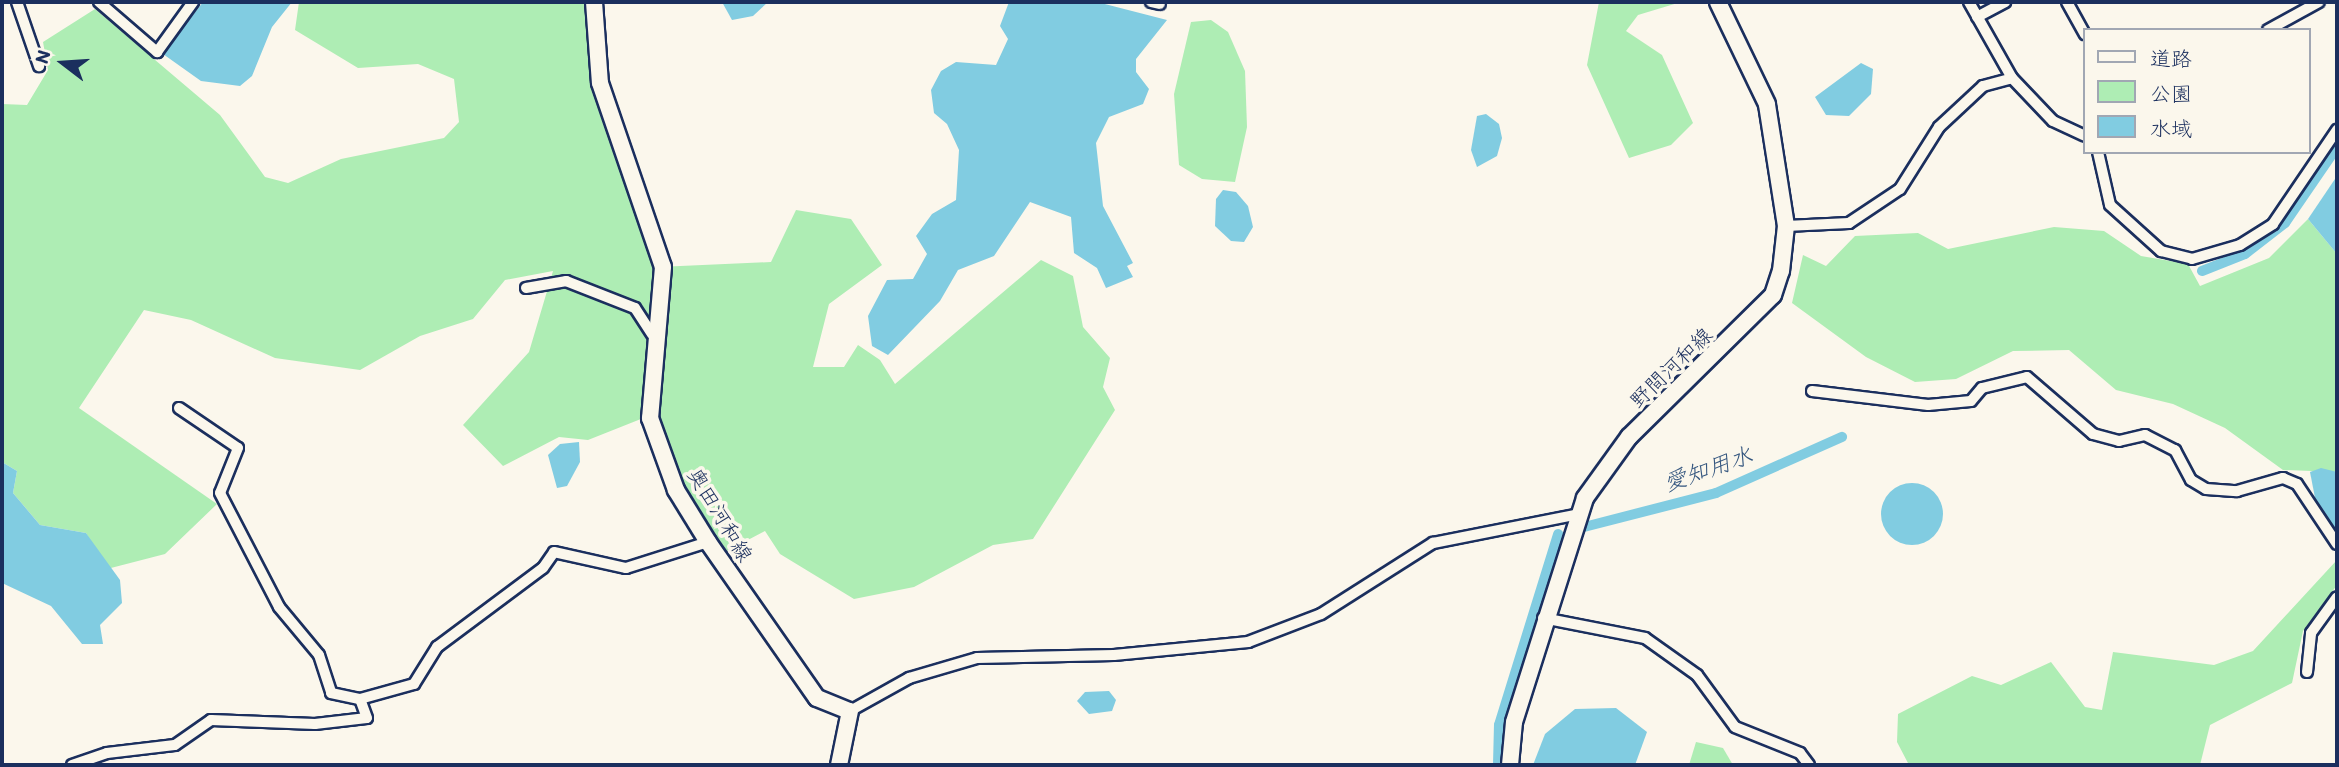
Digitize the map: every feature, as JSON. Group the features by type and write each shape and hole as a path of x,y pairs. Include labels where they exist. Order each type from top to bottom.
{"main road":[{"name":"奥田河和線","path":"594,2 600,83 663,267 652,334 650,418 676,490 708,542 817,698 850,711"},
{"name":"野間河和線","path":"1510,765 1514,722 1575,515 1629,438 1773,295 1786,226 1767,104 1718,2"},
{"path":"839,765 850,711"}],"street":[{"path":"17,2 39,66"},
{"path":"99,2 157,52 193,2"},
{"path":"1969,2 2012,78 2053,121 2084,136"},
{"path":"1977,17 2005,2"},
{"path":"2067,2 2084,32"},
{"path":"2272,28 2319,2"},
{"path":"1786,226 1849,223 1900,189 1940,127 1983,86 2012,78"},
{"path":"2098,154 2110,205 2161,251 2192,259 2240,245 2273,224 2337,130"},
{"path":"526,288 566,281 635,308 652,334"},
{"path":"1812,391 1928,405 1971,401 1982,388 2027,377 2093,434 2119,441 2145,435 2175,450 2190,480 2206,489 2237,491 2283,478 2297,484 2337,544"},
{"path":"179,408 238,447 220,493 279,607 319,655 331,693 360,699 414,684 437,647 543,568 554,552 626,568 708,542"},
{"path":"850,711 909,678 977,658 1114,655 1248,642 1321,614 1433,543 1575,515"},
{"path":"2307,672 2311,633 2337,597"},
{"path":"1543,618 1645,638 1697,676 1734,727 1800,753 1809,765"},
{"path":"72,765 107,753 175,745 211,720 315,724 367,718 360,699"}],"green space":[{"path":"299,2 588,2 593,84 658,267 771,262 796,210 851,219 882,265 829,304 813,367 844,367 858,345 880,360 895,384 1041,260 1073,276 1083,327 1110,358 1103,387 1115,410 1033,539 993,545 914,587 854,599 780,554 765,531 727,551 683,486 656,413 588,440 559,437 503,466 463,425 529,352 553,271 505,280 473,319 420,336 360,370 275,358 191,320 144,310 79,408 217,504 165,554 107,569 86,533 40,525 13,493 17,471 2,462 2,104 27,105 48,70 43,42 95,9 220,115 265,177 288,183 341,159 444,138 459,122 454,79 418,64 358,68 295,30"},
{"path":"1599,2 1681,2 1638,15 1626,31 1662,55 1693,123 1671,145 1629,158 1587,65"},
{"path":"1211,20 1228,32 1245,71 1247,127 1235,182 1202,179 1179,165 1174,94 1191,22"},
{"path":"2308,219 2337,254 2337,472 2283,470 2225,428 2173,404 2116,390 2069,350 2013,351 1956,379 1915,382 1866,357 1792,303 1803,255 1826,266 1855,236 1918,233 1948,249 2054,227 2104,231 2141,256 2188,264 2200,286 2269,258"},
{"path":"2336,561 2337,585 2303,631 2292,683 2210,725 2200,765 1909,765 1897,742 1898,714 1972,676 2001,685 2051,662 2085,707 2102,710 2113,652 2214,665 2253,651"},
{"path":"1696,742 1723,748 1733,765 1689,765"}],"water":[{"path":"203,2 292,2 272,27 252,76 240,86 201,81 163,54"},
{"path":"722,2 768,2 753,16 732,20"},
{"path":"1009,2 1097,2 1167,20 1136,59 1136,72 1149,89 1143,104 1109,117 1096,143 1103,206 1133,263 1127,266 1133,277 1106,288 1097,268 1074,253 1071,217 1030,202 994,256 958,270 940,301 888,355 872,346 868,316 887,280 913,279 927,254 916,236 932,214 956,200 959,150 947,124 934,113 931,90 941,71 956,62 996,65 1008,39 1000,26"},
{"path":"1861,63 1873,69 1871,94 1849,116 1826,115 1815,97"},
{"path":"1486,114 1499,124 1502,138 1497,156 1477,167 1471,150 1477,116"},
{"path":"2337,176 2337,254 2308,219"},
{"path":"1223,190 1236,192 1248,206 1253,227 1244,242 1231,241 1215,226 1216,199"},
{"path":"579,442 580,462 567,486 557,488 548,455 560,444"},
{"path":"2,462 17,471 13,493 40,525 86,533 120,580 122,603 100,625 103,644 82,644 51,606 2,583"},
{"path":"2321,468 2337,472 2337,532 2316,503 2310,472"},
{"path":"1912,483 1934,492 1943,514 1934,536 1912,545 1890,536 1881,514 1890,492"},
{"path":"1109,691 1116,700 1112,711 1089,714 1077,701 1085,692"},
{"path":"1616,708 1647,732 1635,765 1533,765 1545,734 1575,709"}],"waterway":[{"name":"愛知用水","path":"2202,271 2245,254 2285,223 2337,147"},
{"name":"愛知用水","path":"1584,527 1716,493 1842,437"},
{"name":"愛知用水","path":"1498,765 1499,725 1558,534"}]}
